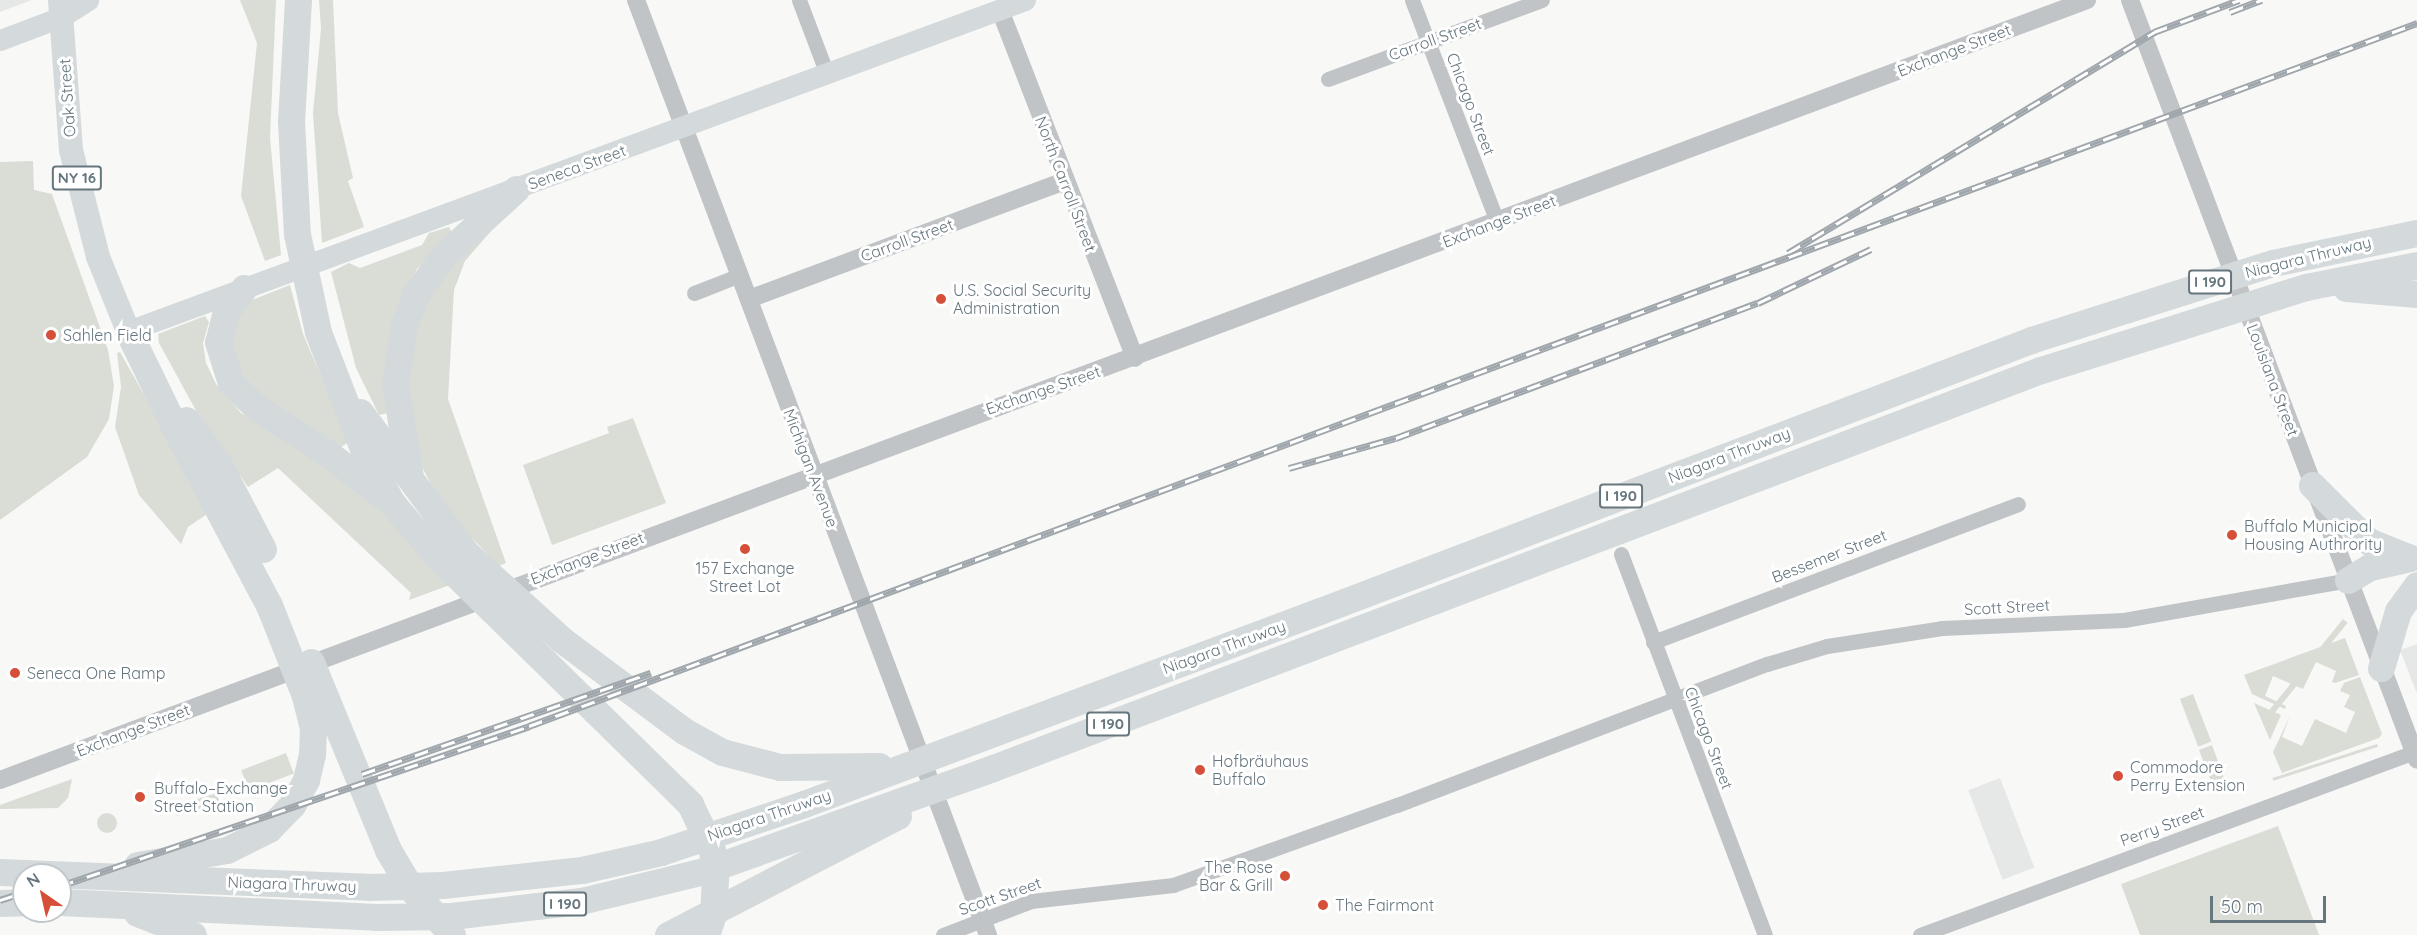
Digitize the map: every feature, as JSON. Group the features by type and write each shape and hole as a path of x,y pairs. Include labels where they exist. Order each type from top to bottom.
{"highway":[{"path":"298,0 291,121 293,199 306,286 318,332 368,459 402,495 562,640 684,731 722,752 748,761 810,769 909,764"},
{"name":"Oak Street","path":"60,8 65,98 75,171 98,256 128,331"},
{"path":"516,189 443,256 416,294 404,325 395,384 402,495 438,557 690,804 712,850 715,878 713,914 700,928 660,935"},
{"name":"Niagara Thruway","path":"0,872 77,872 368,887 513,880 582,870 661,852 749,824 2031,340 2138,304 2273,263 2417,233"},
{"name":"Niagara Thruway","path":"72,903 376,917 534,909 704,871 993,768 1866,435 2152,332 2306,287 2417,265"},
{"path":"2306,287 2417,294"},
{"path":"244,288 226,311 218,342 231,383 256,407 330,455 402,495"},
{"path":"77,872 191,857 248,841 269,829 292,805 306,780 312,754 313,727 305,696 286,644 251,566 178,436 128,331"},
{"path":"145,363 218,463 284,597 388,850 410,887 452,935"},
{"path":"2312,485 2368,541 2415,563"},
{"path":"2348,580 2370,567 2415,563"},
{"path":"2381,668 2398,611 2417,585"},
{"path":"668,935 700,928 993,768"},
{"path":"117,905 193,935"}],"main road":[{"path":"0,40 60,8 88,0"},
{"name":"Seneca Street","path":"128,331 685,128 1025,0"}],"street":[{"name":"Michigan Avenue","path":"636,0 985,927"},
{"path":"799,0 827,74"},
{"name":"Chicago Street","path":"1412,0 1497,221"},
{"name":"Carroll Street","path":"1328,79 1542,0"},
{"name":"Exchange Street","path":"0,780 885,446 1135,358 2087,0"},
{"name":"Louisiana Street","path":"2130,0 2381,668 2416,754"},
{"name":"North Carroll Street","path":"1000,10 1135,358"},
{"name":"Carroll Street","path":"749,299 1065,181"},
{"path":"694,293 740,275"},
{"name":"Bessemer Street","path":"1653,642 2018,504"},
{"name":"Chicago Street","path":"1621,554 1765,935"},
{"name":"Scott Street","path":"943,935 985,927 1031,901 1071,894 1173,885 1397,805 1767,664 1850,641 1942,628 2124,621 2348,580"},
{"name":"Perry Street","path":"1920,935 2416,754"}],"shaded area":[{"path":"0,0 32,0 0,12"},
{"path":"240,0 276,0 270,138 281,255 265,261 241,196 257,43"},
{"path":"319,0 333,0 338,113 353,178 348,181 364,227 322,243 313,113 321,29"},
{"name":"Sahlen Field","path":"33,161 34,190 52,194 108,350 114,386 109,419 87,457 0,520 0,162"},
{"path":"499,222 465,261 454,290 448,399 506,563 499,566 456,522 436,494 422,467 404,392 407,348 436,278"},
{"path":"449,227 452,233 417,269 403,297 388,413 379,415 356,368 331,272 349,263 360,268 422,245 429,233"},
{"path":"290,285 303,334 349,442 341,447 255,392 229,361 233,326 247,302"},
{"path":"205,316 209,322 203,343 206,363 216,384 241,413 334,468 381,504 450,585 409,600 411,593 278,468 248,487 200,418 159,343 158,334"},
{"path":"120,352 210,512 188,527 181,544 139,495 115,427 121,387 117,353"},
{"path":"633,418 666,503 552,545 523,465 609,433 607,427"},
{"path":"2343,619 2348,623 2272,717 2267,713"},
{"path":"2345,638 2359,675 2335,683 2332,682 2336,671 2316,662 2303,689 2273,676 2265,696 2286,706 2285,709 2252,694 2244,675"},
{"path":"2417,644 2417,694 2400,650"},
{"path":"2360,677 2382,734 2379,738 2282,773 2273,752 2290,716 2282,737 2302,746 2315,719 2346,733 2355,712 2344,707 2350,695 2340,691 2344,683"},
{"path":"2193,694 2211,742 2198,747 2180,699"},
{"path":"2254,703 2281,715 2270,740"},
{"path":"2377,744 2378,747 2273,781 2272,778"},
{"path":"2212,745 2226,783 2216,794 2199,750"},
{"path":"286,753 294,774 249,791 241,770"},
{"path":"2000,778 2034,868 2003,880 1968,790"},
{"path":"72,779 68,798 58,808 0,809 0,805"},
{"path":"217,793 220,803 177,816 174,806"},
{"path":"107,813 114,816 117,823 114,830 107,833 100,830 97,823 100,816"},
{"path":"2278,826 2319,935 2140,935 2121,884"}],"railway":[{"path":"1788,253 2154,32 2239,0"},
{"path":"2230,12 2262,0"},
{"path":"72,882 529,726 2417,23"},
{"path":"1289,468 1396,438 1758,303 1871,249"},
{"path":"362,774 651,673"},
{"path":"0,900 12,896"}],"place":[{"name":"U.S. Social Security Administration","path":"941,299"},
{"name":"Sahlen Field","path":"51,335"},
{"name":"Buffalo Municipal Housing Authrority","path":"2232,535"},
{"name":"157 Exchange Street Lot","path":"745,549"},
{"name":"Seneca One Ramp","path":"15,673"},
{"name":"Hofbräuhaus Buffalo","path":"1200,770"},
{"name":"Commodore Perry Extension","path":"2118,776"},
{"name":"Buffalo–Exchange Street Station","path":"140,797"},
{"name":"The Rose Bar & Grill","path":"1285,876"},
{"name":"The Fairmont","path":"1323,905"}]}
